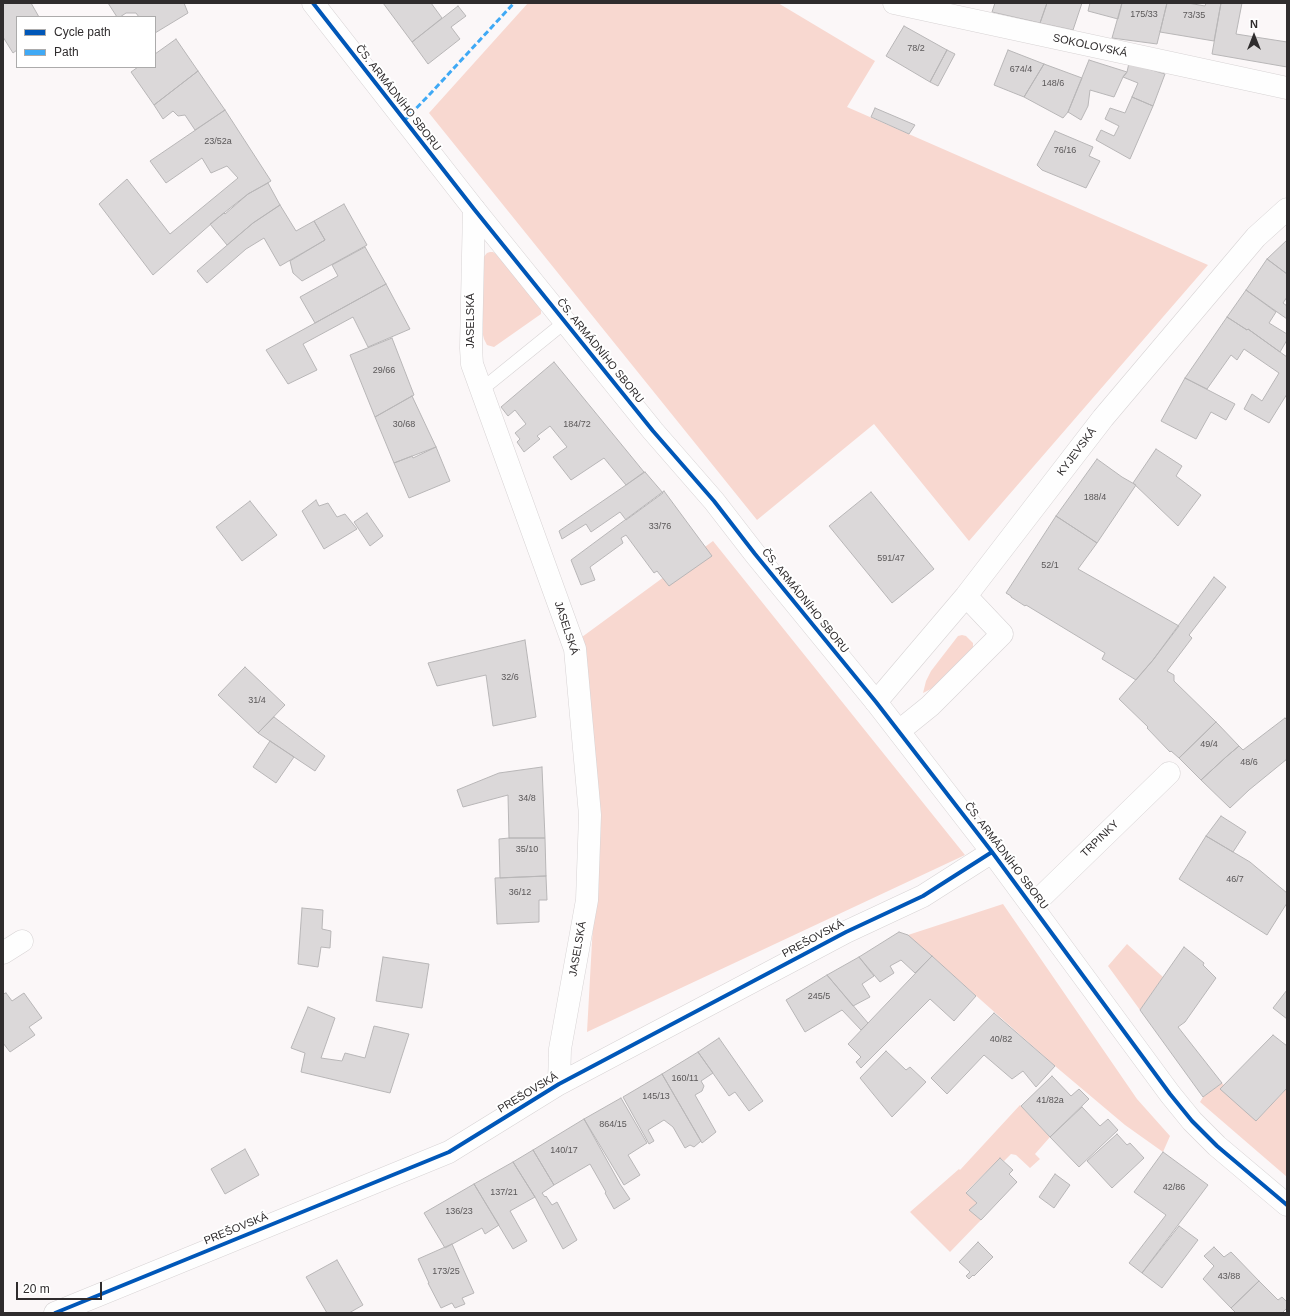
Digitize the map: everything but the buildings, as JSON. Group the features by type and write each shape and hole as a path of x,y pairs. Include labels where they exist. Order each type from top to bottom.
{"street":[{"name":"ČS. ARMÁDNÍHO SBORU","path":"313,3 474,209 653,431 714,501 755,554 899,731 992,852 1170,1094 1192,1121 1217,1146 1287,1205"},
{"name":"SOKOLOVSKÁ","path":"894,3 1287,88"},
{"name":"JASELSKÁ","path":"474,209 471,348 472,364 480,390 575,650 590,815 587,900 560,1050 559,1084"},
{"name":"KYJEVSKÁ","path":"876,702 966,596 1103,418 1256,237 1287,209"},
{"path":"899,731 930,706 1002,634 966,596"},
{"name":"TRPINKY","path":"1032,906 1169,773"},
{"name":"PREŠOVSKÁ","path":"55,1313 449,1152 559,1084 846,932 923,896 992,852"},
{"path":"3,953 22,941"}],"lane":[{"path":"480,390 565,322"}],"shaded area":[{"path":"528,3 778,3 875,61 847,107 1208,265 969,541 874,424 757,520 429,113"},
{"path":"493,252 499,256 538,303 541,311 541,314 494,347 487,345 483,335 482,259 487,253"},
{"path":"713,541 965,855 587,1032 599,816 582,637"},
{"path":"958,636 966,636 973,643 973,647 962,664 939,685 923,693 926,681 931,671"},
{"path":"1003,904 1137,1099 1170,1136 1163,1152 1125,1125 1055,1066 908,935"},
{"path":"1127,944 1163,977 1140,1010 1108,966"},
{"path":"1222,1083 1257,1120 1287,1088 1287,1177 1200,1102 1203,1097"},
{"path":"1020,1105 1050,1137 1035,1154 1040,1159 1030,1168 1016,1155 1011,1154 1004,1161 1000,1158 966,1192 977,1203 970,1210 981,1220 950,1252 910,1212 959,1169 960,1170"}],"marked path":[{"path":"404,121 514,3"}],"cycle path":[{"path":"313,3 474,209 653,431 714,501 755,554 876,702 992,852 1170,1094 1192,1121 1217,1146 1287,1205"},
{"path":"55,1313 449,1152 559,1084 846,932 923,896 992,852"}]}
